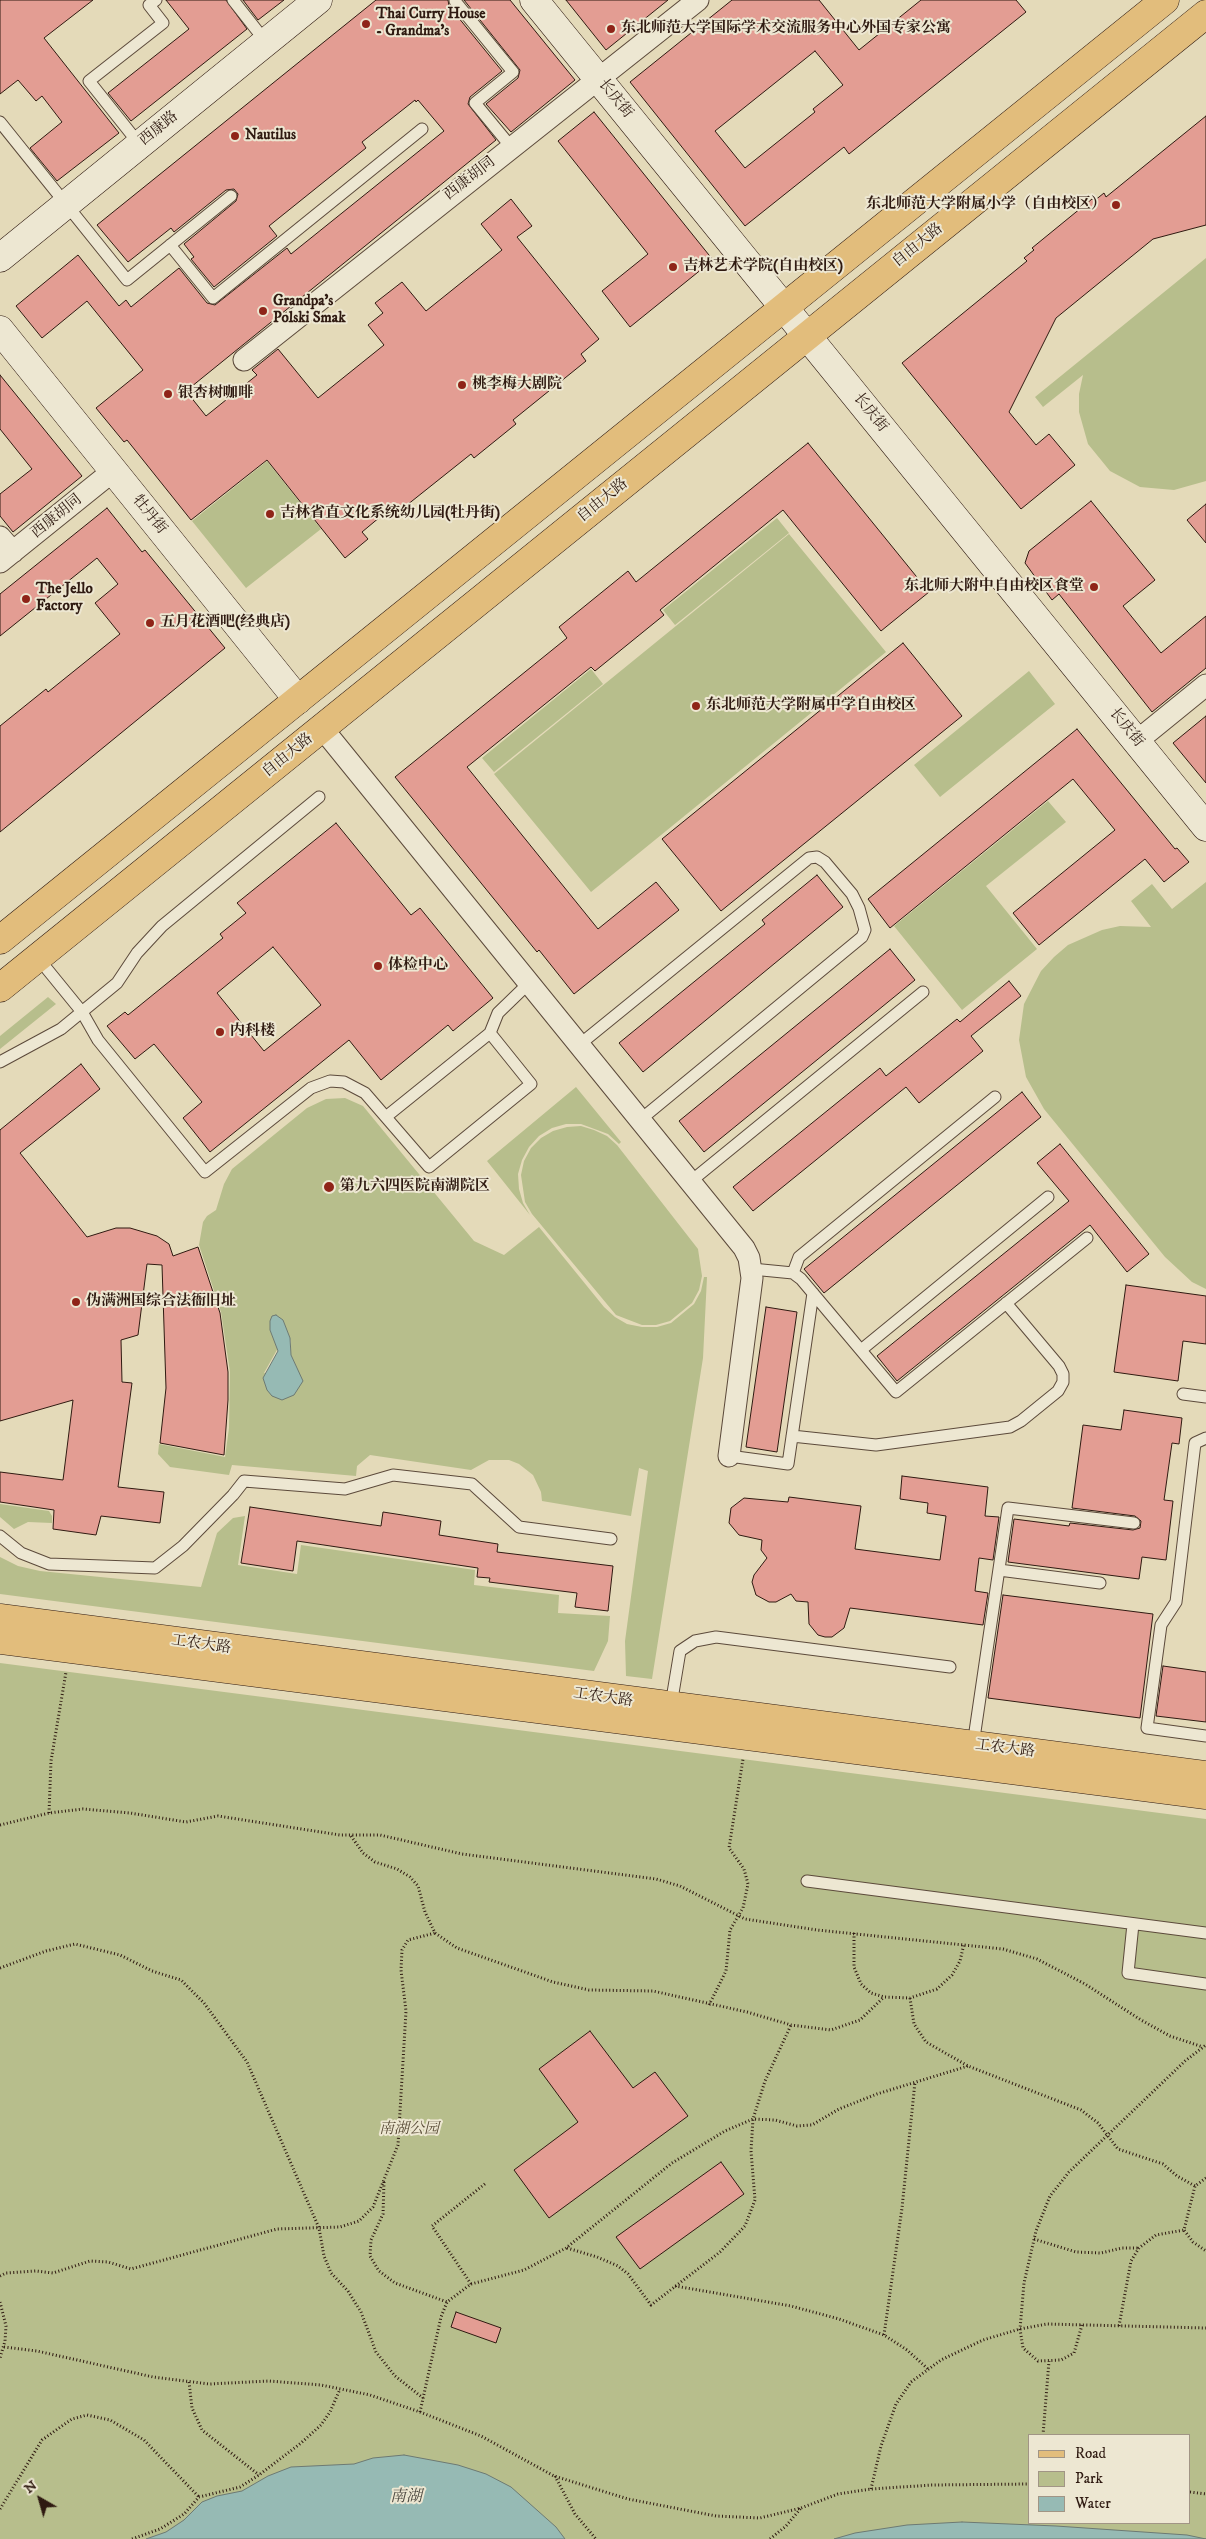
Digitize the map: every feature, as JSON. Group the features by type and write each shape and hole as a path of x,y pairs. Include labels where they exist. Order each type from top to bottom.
{"main road":[{"path":"0,940 1165,0"},
{"name":"自由大路","path":"0,988 1206,14"},
{"name":"工农大路","path":"0,1618 670,1707 1206,1775"},
{"name":"工农大路","path":"0,1640 1206,1795"}],"street":[{"name":"西康路","path":"0,258 318,0"},
{"name":"长庆街","path":"534,0 1206,827"},
{"name":"西康胡同","path":"244,360 496,158 512,148 599,80 698,0"},
{"name":"牡丹街","path":"0,330 298,700"},
{"name":"西康胡同","path":"4,550 113,470"},
{"path":"1136,741 1206,685"},
{"path":"322,728 744,1248 752,1269 729,1456"}],"lane":[{"path":"140,145 89,81 163,23 149,5 156,0"},
{"path":"233,0 266,42"},
{"path":"455,1 513,72 475,103 512,148"},
{"path":"0,122 127,280 231,196"},
{"path":"170,245 213,298 422,129"},
{"path":"0,1062 61,1029 117,983 137,953 162,926 319,797"},
{"path":"579,1045 809,858 817,857 825,862 852,894 859,908 865,930 862,937 640,1120"},
{"path":"38,958 82,1012 98,1040 205,1172 311,1088 330,1081 344,1082 365,1093 387,1116 429,1167 531,1084 490,1033"},
{"path":"387,1116 490,1033 498,1013 529,983"},
{"path":"690,1182 922,992"},
{"path":"792,1273 799,1257 995,1098"},
{"path":"861,1350 1048,1197"},
{"path":"752,1269 792,1273 801,1279 896,1392 1087,1238"},
{"path":"729,1456 788,1464 813,1293"},
{"path":"792,1436 876,1445 1010,1427 1021,1422 1058,1391 1063,1382 1063,1374 1006,1303"},
{"path":"1183,1394 1206,1397"},
{"path":"1206,1438 1196,1443 1176,1602 1161,1625 1147,1728 1206,1736"},
{"path":"0,1536 21,1553 49,1564 155,1568 183,1546 233,1495 244,1481 345,1490 393,1475 472,1484 519,1527 611,1539"},
{"path":"973,1745 1008,1508 1134,1523"},
{"path":"999,1570 1100,1583"},
{"path":"670,1707 680,1652 694,1641 716,1637 950,1667"},
{"path":"807,1881 1206,1933"},
{"path":"1133,1924 1128,1973 1206,1984"}],"path":[{"path":"50,1813 50,1760 70,1650"},
{"path":"709,2005 726,1971 730,1930 743,1908 748,1884 744,1869 729,1848 746,1736"},
{"path":"0,1825 50,1813 83,1809 130,1813 186,1822 218,1816 351,1835 380,1835 462,1854 656,1879 680,1886 745,1919 1003,1949 1037,1958 1085,1984 1170,2036 1204,2046"},
{"path":"351,1835 362,1853 375,1862 397,1869 410,1877 418,1886 425,1912 435,1933 457,1948 553,1982 589,1990 653,1991 747,2012 791,2025 831,2030 860,2020 884,1997"},
{"path":"0,2276 6,2273 36,2270 53,2273 90,2261 108,2262 131,2269 278,2229 340,2227 359,2221 373,2207 398,2145 406,2011 401,1970 402,1950 408,1940 435,1933"},
{"path":"854,1933 854,1968 861,1984 871,1993 884,1997 910,1998 937,1988 952,1975 960,1961 964,1944"},
{"path":"0,1968 38,1953 75,1944 120,1955 152,1971 181,1980 204,2003 247,2062 319,2228 324,2256 331,2273 348,2291 361,2312 376,2352 395,2376 423,2398"},
{"path":"910,1998 914,2024 926,2042 968,2066 1081,2110 1098,2123 1118,2150 1163,2164 1195,2186"},
{"path":"566,2248 597,2257 618,2266 628,2274 651,2305 720,2252 745,2226 755,2200 751,2151 753,2119 765,2081 791,2025"},
{"path":"1082,2325 1074,2353 1061,2360 1038,2361 1023,2348 1020,2329 1024,2283 1034,2239 1050,2196 1069,2172 1185,2061 1204,2046"},
{"path":"420,2412 437,2329 447,2302 471,2284 524,2270 566,2248 672,2163 716,2136 753,2119 775,2120 797,2126 812,2125 839,2109 915,2082 968,2066"},
{"path":"884,2334 902,2208 915,2082"},
{"path":"1184,2230 1195,2186 1206,2178"},
{"path":"384,2179 382,2214 371,2240 370,2256 379,2271 395,2283 447,2302"},
{"path":"471,2284 432,2226 486,2184"},
{"path":"1119,2326 1131,2261 1139,2248 1156,2235 1184,2230"},
{"path":"1184,2230 1193,2242 1206,2251"},
{"path":"1034,2239 1076,2252 1101,2253 1122,2248 1139,2248"},
{"path":"675,2286 791,2306 884,2334 907,2350 928,2369"},
{"path":"0,2302 6,2326 4,2347 0,2358"},
{"path":"871,2489 882,2446 896,2404 911,2382 942,2360 983,2340 1020,2329 1047,2324 1206,2328"},
{"path":"4,2347 37,2351 153,2377 190,2382 209,2384 269,2381 321,2385 370,2395 481,2436 554,2476 628,2499 716,2516 760,2518 802,2508 838,2494 871,2489 932,2485 1028,2484"},
{"path":"1043,2434 1049,2360"},
{"path":"190,2382 192,2408 202,2430 259,2475"},
{"path":"132,2539 160,2530 184,2514 199,2497 240,2487 259,2475 301,2444 321,2425 330,2412 340,2389"},
{"path":"0,2509 42,2440 72,2418 87,2415 110,2420 144,2440 199,2497"},
{"path":"554,2476 575,2514 596,2539"},
{"path":"1191,2492 1206,2494"},
{"path":"770,2539 786,2526 802,2508"}],"green space":[{"path":"1206,258 1206,481 1174,490 1140,487 1110,471 1088,444 1079,412 1079,394 1083,375 1043,407 1035,397"},
{"path":"267,461 321,529 246,588 192,521"},
{"path":"777,518 789,533 675,625 663,610"},
{"path":"789,534 886,652 591,892 494,774"},
{"path":"591,669 603,684 494,772 482,758"},
{"path":"1029,671 1055,704 940,797 914,765"},
{"path":"1048,801 1066,822 986,886 1037,949 962,1010 894,926"},
{"path":"1206,882 1206,1289 1192,1282 1165,1257 1044,1109 1026,1077 1019,1040 1024,1004 1041,971 1068,945 1102,930 1120,926 1151,927 1131,901 1152,884 1172,909"},
{"path":"48,997 56,1004 0,1049 0,1036"},
{"path":"576,1087 621,1142 619,1144 608,1134 581,1124 566,1124 552,1128 539,1136 529,1147 522,1160 518,1174 519,1189 523,1203 530,1215 487,1161"},
{"path":"345,1098 363,1106 474,1241 504,1255 539,1227 604,1307 615,1317 627,1324 657,1327 671,1323 694,1304 701,1291 704,1277 707,1277 703,1358 652,1679 626,1676 625,1641 648,1471 639,1468 631,1516 542,1501 541,1492 533,1475 519,1464 509,1460 489,1460 471,1470 370,1455 357,1466 356,1476 232,1465 229,1475 170,1467 158,1454 159,1444 225,1457 229,1428 230,1372 221,1312 199,1245 203,1222 207,1216 216,1210 224,1184 232,1169 307,1108 326,1099","holes":["272,1316 283,1320 291,1342 291,1355 297,1369 264,1373 278,1348 270,1330"]},
{"path":"581,1126 607,1136 617,1145 698,1249 702,1276 699,1290 692,1303 670,1321 656,1325 642,1325 616,1315 532,1214 525,1202 521,1175 524,1161 531,1148 541,1138 553,1131"},
{"path":"0,1504 49,1511 52,1516 52,1523 28,1522 14,1529 0,1517"},
{"path":"245,1516 238,1565 297,1574 301,1545 475,1570 474,1585 559,1595 558,1613 610,1616 608,1641 594,1671 0,1594 0,1557 18,1566 40,1571 201,1587 217,1533 233,1518"},
{"name":"南湖公园","path":"0,1663 1206,1819 1206,2539 0,2539"}],"water":[{"path":"276,1315 283,1320 290,1338 291,1355 303,1381 294,1395 282,1400 272,1396 267,1390 263,1378 278,1351 270,1330 272,1316"},
{"name":"南湖","path":"404,2455 458,2465 486,2474 511,2487 556,2527 565,2539 146,2539 166,2532 184,2520 202,2502 217,2496 242,2491 268,2476 291,2467 354,2464 373,2458"},
{"path":"962,2522 1187,2535 1206,2539 834,2539 855,2533 907,2525"}],"building":[{"path":"0,0 93,0 44,38 119,133 57,181 30,148 62,122 42,96 36,101 18,80 0,94"},
{"path":"166,0 226,0 247,29 131,121 108,93 189,29"},
{"path":"243,0 284,0 258,20"},
{"path":"376,0 448,0 449,6 502,71 470,97 468,104 496,140 186,391 206,416 257,375 252,370 278,349 318,398 384,345 368,325 383,313 375,303 402,282 426,311 502,250 481,224 511,199 532,226 517,237 599,339 581,354 586,361 513,420 516,424 474,458 471,454 397,513 392,507 362,532 368,539 345,558 267,460 191,520 127,440 124,442 96,408 143,370 87,301 42,338 16,306 78,255 119,306 126,300 131,307 179,268 207,303 215,305 287,248 291,254 444,131 418,100 416,102 415,100 362,142 366,148 269,226 277,236 214,287 191,259 194,257 184,244 236,201 238,194 234,189 226,190 174,232 171,228 128,262 97,225"},
{"path":"464,0 510,0 575,80 511,132 486,104 518,78 520,70"},
{"name":"东北师范大学国际学术交流服务中心外国专家公寓","path":"566,0 668,0 606,50"},
{"path":"732,0 819,0 859,50 921,0 1016,0 1026,12 849,154 844,147 745,226 630,82","holes":["815,51 843,85 813,109 815,112 745,168 715,131"]},
{"path":"594,112 713,260 630,327 602,291 648,254 558,141"},
{"path":"1206,116 1206,225 1153,239 1056,318 1009,412 1036,445 1049,434 1075,465 1021,509 902,363 1027,261 1024,258 1034,250 1032,248 1092,199 1094,201 1104,193 1106,197"},
{"path":"0,375 82,476 13,532 0,516 0,494 32,469 0,429"},
{"path":"808,443 929,592 881,631 783,510 660,610 664,615 595,671 591,667 467,767 598,929 656,882 679,910 574,994 539,950 537,952 395,777 567,638 559,627 628,571 636,582"},
{"name":"东北师大附中自由校区食堂","path":"1091,501 1155,580 1123,606 1161,653 1206,616 1206,668 1152,712 1059,594 1052,600 1025,563 1029,551"},
{"path":"1206,504 1206,543 1187,520"},
{"path":"107,508 142,552 145,550 225,648 0,832 0,726 46,689 48,692 120,634 95,603 118,584 97,558 0,636 0,594"},
{"path":"903,643 962,716 721,911 662,839"},
{"path":"1206,716 1206,783 1173,743"},
{"path":"1077,729 1175,849 1177,848 1189,862 1164,882 1145,859 1039,945 1013,913 1115,830 1073,779 890,928 868,899"},
{"path":"336,823 411,915 420,908 493,998 453,1031 448,1025 381,1080 349,1040 210,1152 183,1118 202,1102 154,1044 135,1059 107,1026 125,1012 128,1015 223,938 220,934 246,913 237,903","holes":["273,947 321,1005 264,1051 217,993"]},
{"path":"817,875 843,907 643,1072 619,1043 765,924 762,920"},
{"path":"890,949 915,980 704,1152 679,1121"},
{"path":"1009,981 1021,996 971,1036 983,1051 919,1103 906,1087 753,1211 733,1187 880,1068 886,1076 957,1019 960,1022"},
{"name":"伪满洲国综合法衙旧址","path":"81,1064 100,1089 20,1153 87,1237 116,1228 130,1228 157,1236 169,1244 173,1256 198,1247 220,1313 228,1372 224,1455 160,1443 166,1388 162,1265 147,1264 138,1335 121,1340 122,1382 132,1383 118,1487 164,1492 160,1523 101,1516 96,1535 53,1529 54,1510 0,1502 0,1472 63,1480 73,1400 0,1421 0,1130"},
{"path":"1022,1092 1041,1117 824,1293 804,1269"},
{"path":"1060,1144 1149,1254 1127,1272 1090,1225 897,1381 877,1356 1069,1201 1037,1163"},
{"path":"1126,1285 1206,1296 1206,1344 1183,1341 1178,1381 1114,1372"},
{"path":"766,1307 797,1312 777,1452 746,1447"},
{"path":"1124,1410 1182,1418 1179,1444 1172,1443 1164,1500 1173,1501 1166,1560 1142,1557 1139,1579 1008,1562 1014,1519 1069,1526 1070,1523 1133,1530 1140,1528 1141,1521 1135,1516 1072,1508 1083,1425 1121,1430"},
{"path":"902,1476 988,1487 985,1516 999,1517 993,1560 979,1558 975,1591 988,1593 983,1625 850,1608 844,1628 832,1637 825,1637 818,1635 809,1624 808,1602 796,1601 791,1594 776,1602 769,1602 756,1595 752,1582 754,1575 767,1558 761,1550 762,1540 739,1535 729,1523 731,1508 744,1498 788,1502 789,1497 861,1506 855,1549 940,1560 946,1516 927,1513 928,1503 900,1499"},
{"path":"250,1507 381,1526 383,1512 441,1521 439,1535 498,1544 497,1552 613,1566 608,1611 575,1607 577,1593 489,1582 490,1578 477,1577 478,1568 297,1541 293,1571 241,1563"},
{"path":"1003,1595 1153,1614 1140,1718 988,1698"},
{"path":"1163,1666 1206,1672 1206,1722 1156,1716"},
{"path":"590,2031 633,2088 655,2072 688,2116 549,2218 514,2170 578,2122 539,2069"},
{"path":"721,2162 744,2194 640,2269 616,2237"},
{"path":"456,2312 501,2328 496,2343 451,2327"}],"place":[{"name":"Thai Curry House - Grandma's","path":"366,24"},
{"name":"东北师范大学国际学术交流服务中心外国专家公寓","path":"611,29"},
{"name":"Nautilus","path":"235,136"},
{"name":"东北师范大学附属小学（自由校区）","path":"1116,205"},
{"name":"吉林艺术学院(自由校区)","path":"673,267"},
{"name":"Grandpa's Polski Smak","path":"263,311"},
{"name":"桃李梅大剧院","path":"462,385"},
{"name":"银杏树咖啡","path":"168,394"},
{"name":"吉林省直文化系统幼儿园(牡丹街)","path":"270,514"},
{"name":"东北师大附中自由校区食堂","path":"1094,587"},
{"name":"The Jello Factory","path":"26,599"},
{"name":"五月花酒吧(经典店)","path":"150,623"},
{"name":"东北师范大学附属中学自由校区","path":"696,706"},
{"name":"体检中心","path":"378,966"},
{"name":"内科楼","path":"220,1032"},
{"name":"第九六四医院南湖院区","path":"329,1187"},
{"name":"伪满洲国综合法衙旧址","path":"76,1302"}]}
